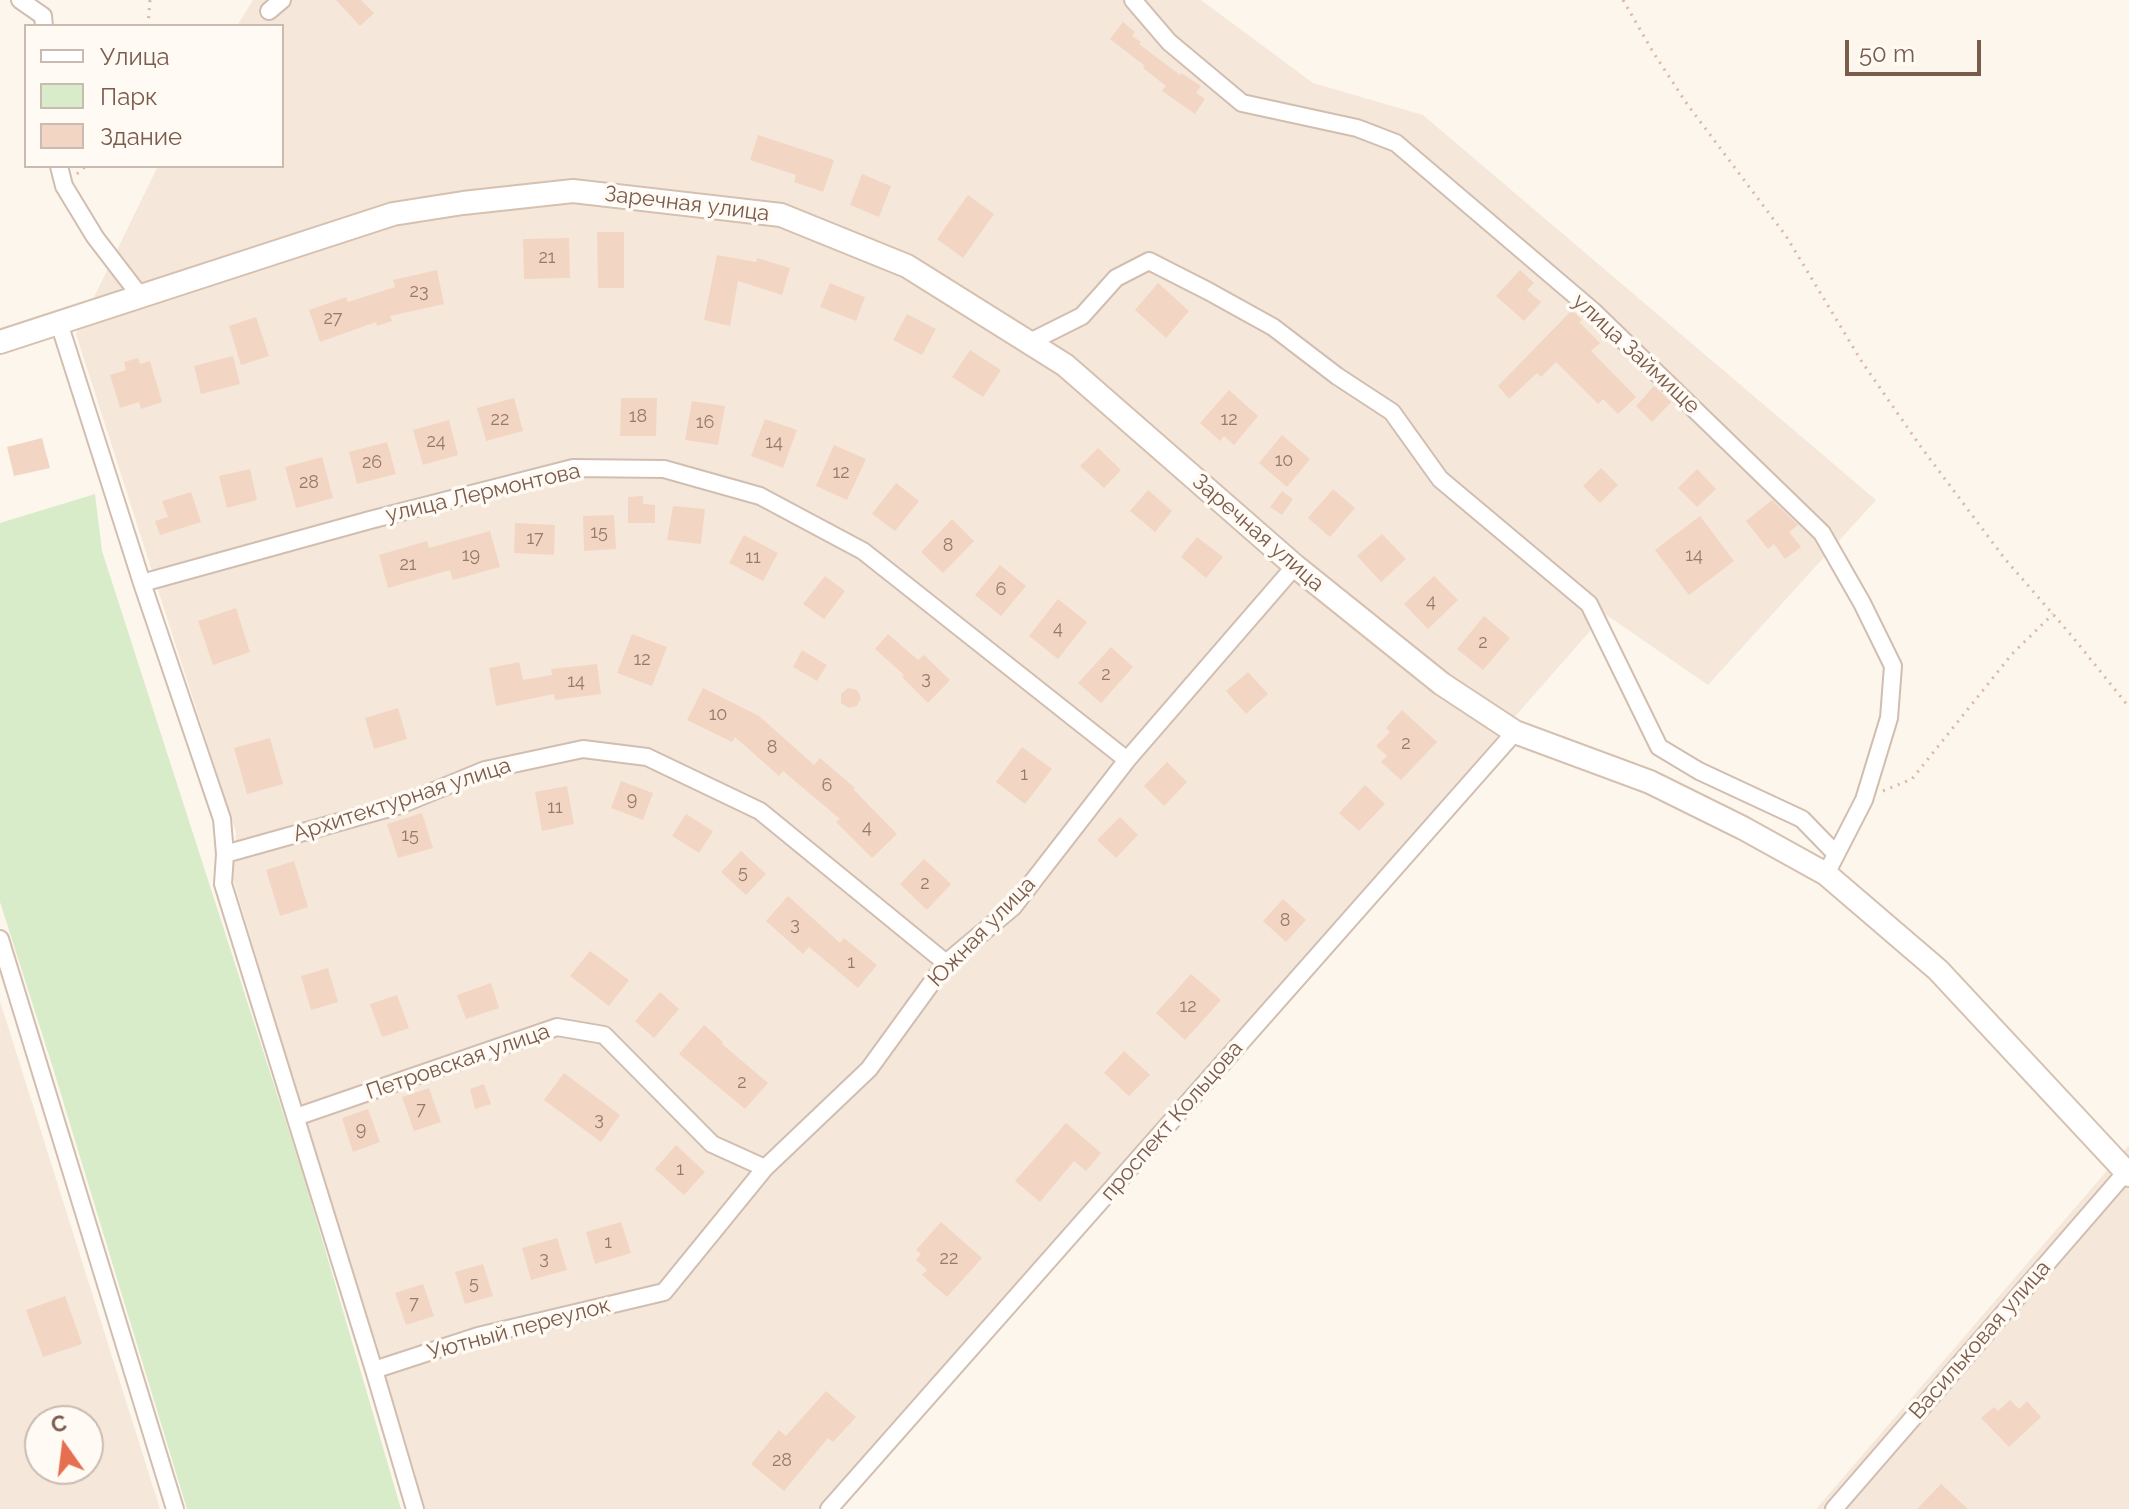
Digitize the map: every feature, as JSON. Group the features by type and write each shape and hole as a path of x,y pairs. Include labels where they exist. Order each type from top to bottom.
{"street":[{"path":"20,0 43,16 44,24"},
{"name":"улица Займище","path":"1133,0 1169,42 1242,103 1357,128 1396,143 1592,310 1822,533 1893,666 1889,718 1864,800 1831,864"},
{"path":"60,168 64,186 95,237 141,297"},
{"name":"Заречная улица","path":"0,342 393,214 573,191 781,215 907,266 1065,365 1295,566 1442,684 1515,732 1650,782 1743,828 1831,864 1938,970 2128,1174"},
{"path":"1028,343 1082,316 1116,278 1149,261 1273,327 1337,376 1392,412 1440,479 1589,604 1659,747 1699,771 1802,819 1831,864"},
{"path":"59,323 222,819 225,854 223,884 415,1509"},
{"name":"улица Лермонтова","path":"142,583 573,468 664,469 760,496 863,551 1127,760"},
{"name":"Южная улица","path":"664,1292 765,1168 869,1069 946,963 1013,907 1127,760 1295,566"},
{"name":"проспект Кольцова","path":"829,1509 1515,732"},
{"name":"Архитектурная улица","path":"225,854 400,805 485,770 583,749 647,757 760,811 946,963"},
{"path":"0,939 175,1509"},
{"name":"Петровская улица","path":"296,1117 557,1027 604,1035 712,1144 765,1168"},
{"name":"Васильковая улица","path":"1834,1509 2128,1174"},
{"name":"Уютный переулок","path":"374,1370 478,1336 664,1292"}],"path":[{"path":"148,24 150,0"},
{"path":"1623,0 1687,104 1786,236 1862,362 1921,447 2005,559 2129,707"},
{"path":"1864,800 1912,779 2012,654 2053,614"}],"shaded area":[{"path":"253,0 1201,0 1313,83 1423,115 1876,500 1708,685 1605,614 820,1509 422,1509 233,879 236,833 76,334 157,168 284,168 284,24 238,24"},
{"path":"0,1001 160,1509 0,1509"},
{"path":"2129,1145 2129,1509 1816,1509"}],"green space":[{"path":"95,494 102,551 305,1181 401,1509 187,1509 0,902 0,523"}],"building":[{"path":"336,0 361,0 374,13 360,26"},
{"path":"1123,22 1135,32 1132,36 1141,42 1139,44 1180,75 1201,86 1196,93 1205,99 1195,114 1162,91 1166,86 1110,39"},
{"path":"758,135 834,160 823,192 794,182 796,175 750,160"},
{"path":"862,174 891,186 879,217 850,205"},
{"path":"968,195 994,214 963,258 937,239"},
{"path":"597,232 624,232 624,288 598,288"},
{"path":"569,238 570,278 524,279 523,239"},
{"path":"717,255 756,262 757,258 790,268 782,295 738,281 730,326 704,320"},
{"path":"437,270 444,304 390,316 392,321 377,326 376,322 320,342 309,310 346,297 348,302 395,287 393,280"},
{"path":"1520,270 1534,283 1527,290 1541,302 1524,321 1496,296"},
{"path":"830,283 865,297 856,321 820,307"},
{"path":"1158,283 1189,311 1166,338 1135,310"},
{"path":"1572,310 1582,320 1579,322 1600,343 1591,351 1636,397 1618,414 1603,399 1598,404 1556,362 1541,377 1537,373 1509,399 1498,386"},
{"path":"907,314 936,329 922,355 893,340"},
{"path":"256,317 269,356 241,365 229,326"},
{"path":"970,350 1001,370 983,397 952,377"},
{"path":"233,356 240,384 201,394 194,366"},
{"path":"138,358 140,364 150,361 162,402 141,409 139,402 120,408 110,375 126,370 124,362"},
{"path":"1654,386 1671,402 1652,422 1636,406"},
{"path":"1229,390 1258,416 1234,445 1224,436 1220,441 1200,423"},
{"path":"514,398 523,431 486,441 477,408"},
{"path":"621,398 657,398 656,436 620,436"},
{"path":"692,401 725,406 718,445 685,440"},
{"path":"765,419 797,430 783,468 751,456"},
{"path":"449,420 458,455 423,465 413,430"},
{"path":"1282,435 1310,459 1287,487 1259,463"},
{"path":"42,438 50,468 14,476 7,447"},
{"path":"387,442 396,474 357,484 349,452"},
{"path":"834,445 866,459 847,500 816,486"},
{"path":"1098,448 1121,470 1104,488 1080,466"},
{"path":"322,457 333,498 296,508 285,467"},
{"path":"1601,468 1618,485 1600,503 1583,486"},
{"path":"250,469 257,500 227,508 219,476"},
{"path":"1697,469 1716,489 1697,507 1678,488"},
{"path":"896,483 919,501 895,531 872,514"},
{"path":"1333,489 1355,508 1330,537 1308,518"},
{"path":"1148,490 1172,511 1155,532 1130,511"},
{"path":"1282,491 1293,499 1282,515 1270,507"},
{"path":"191,492 201,522 160,535 155,521 168,517 162,501"},
{"path":"643,496 643,504 655,505 655,523 628,523 628,497"},
{"path":"1772,500 1798,525 1789,532 1801,547 1785,559 1774,544 1768,549 1746,521"},
{"path":"673,506 705,509 701,544 667,540"},
{"path":"614,515 616,549 584,551 583,516"},
{"path":"1700,516 1734,561 1689,595 1655,550"},
{"path":"952,519 974,541 943,573 921,552"},
{"path":"515,523 555,525 554,555 514,553"},
{"path":"490,531 500,567 453,580 450,570 388,588 379,555 427,541 429,548"},
{"path":"1382,534 1406,559 1381,582 1357,556"},
{"path":"744,535 778,553 763,581 729,563"},
{"path":"1197,537 1223,557 1206,578 1181,557"},
{"path":"1000,565 1026,586 1001,616 975,595"},
{"path":"825,576 845,591 824,619 803,604"},
{"path":"1434,576 1458,600 1428,629 1404,604"},
{"path":"1058,599 1087,622 1058,659 1029,636"},
{"path":"236,608 250,652 213,665 198,621"},
{"path":"1484,616 1510,638 1483,670 1457,649"},
{"path":"632,634 667,647 652,686 617,673"},
{"path":"888,634 918,660 924,655 950,680 928,703 902,677 904,675 875,649"},
{"path":"1111,647 1133,667 1101,703 1078,683"},
{"path":"802,650 827,665 817,681 793,667"},
{"path":"519,662 523,680 552,675 551,669 597,664 601,694 555,700 554,694 496,706 489,668"},
{"path":"1248,672 1268,694 1246,714 1226,691"},
{"path":"703,688 759,716 814,765 820,758 855,788 897,834 872,858 836,822 840,819 783,771 779,776 735,737 732,742 687,720"},
{"path":"848,688 857,690 861,698 857,706 849,708 841,703 841,694"},
{"path":"398,708 407,739 374,749 365,718"},
{"path":"1402,710 1437,742 1401,780 1381,762 1387,756 1376,746 1390,732 1386,728"},
{"path":"270,738 283,784 247,794 234,748"},
{"path":"1022,747 1052,769 1025,804 996,782"},
{"path":"1167,762 1187,782 1164,806 1144,786"},
{"path":"621,781 653,793 643,820 611,808"},
{"path":"1365,785 1385,804 1359,831 1339,813"},
{"path":"567,786 574,824 542,831 535,792"},
{"path":"422,813 433,848 398,858 387,824"},
{"path":"686,814 713,831 699,853 672,836"},
{"path":"1120,817 1138,835 1116,858 1097,840"},
{"path":"741,851 766,874 746,895 721,872"},
{"path":"924,859 951,884 927,910 900,884"},
{"path":"294,861 308,907 280,916 266,870"},
{"path":"788,896 840,943 844,938 877,965 858,988 809,947 803,954 766,921"},
{"path":"1283,899 1306,920 1286,942 1263,921"},
{"path":"590,951 629,980 609,1006 570,976"},
{"path":"328,968 338,1002 311,1010 301,976"},
{"path":"1191,974 1221,1000 1185,1040 1156,1013"},
{"path":"491,983 499,1008 466,1019 457,995"},
{"path":"660,992 679,1009 654,1038 635,1021"},
{"path":"397,995 409,1028 382,1037 370,1004"},
{"path":"704,1025 768,1083 745,1109 679,1054"},
{"path":"1124,1051 1150,1075 1129,1096 1104,1073"},
{"path":"564,1073 620,1115 601,1142 544,1100"},
{"path":"484,1084 491,1104 475,1109 470,1089"},
{"path":"429,1088 441,1122 414,1131 402,1097"},
{"path":"368,1109 380,1142 353,1152 342,1118"},
{"path":"1066,1123 1101,1153 1086,1171 1074,1161 1040,1202 1015,1181"},
{"path":"676,1145 705,1172 684,1195 655,1169"},
{"path":"621,1222 631,1253 595,1264 586,1232"},
{"path":"941,1222 982,1258 947,1297 922,1275 927,1270 916,1260 921,1254 916,1250"},
{"path":"557,1238 567,1270 531,1280 522,1248"},
{"path":"483,1264 493,1296 465,1304 455,1272"},
{"path":"423,1284 434,1316 406,1325 395,1293"},
{"path":"65,1296 82,1344 43,1357 26,1310"},
{"path":"826,1391 856,1417 833,1442 828,1438 784,1491 751,1464 779,1430 786,1436"},
{"path":"2010,1400 2019,1409 2027,1401 2041,1417 2009,1447 1981,1418 1994,1407 1998,1411"},
{"path":"1941,1484 1968,1509 1917,1509"}]}
